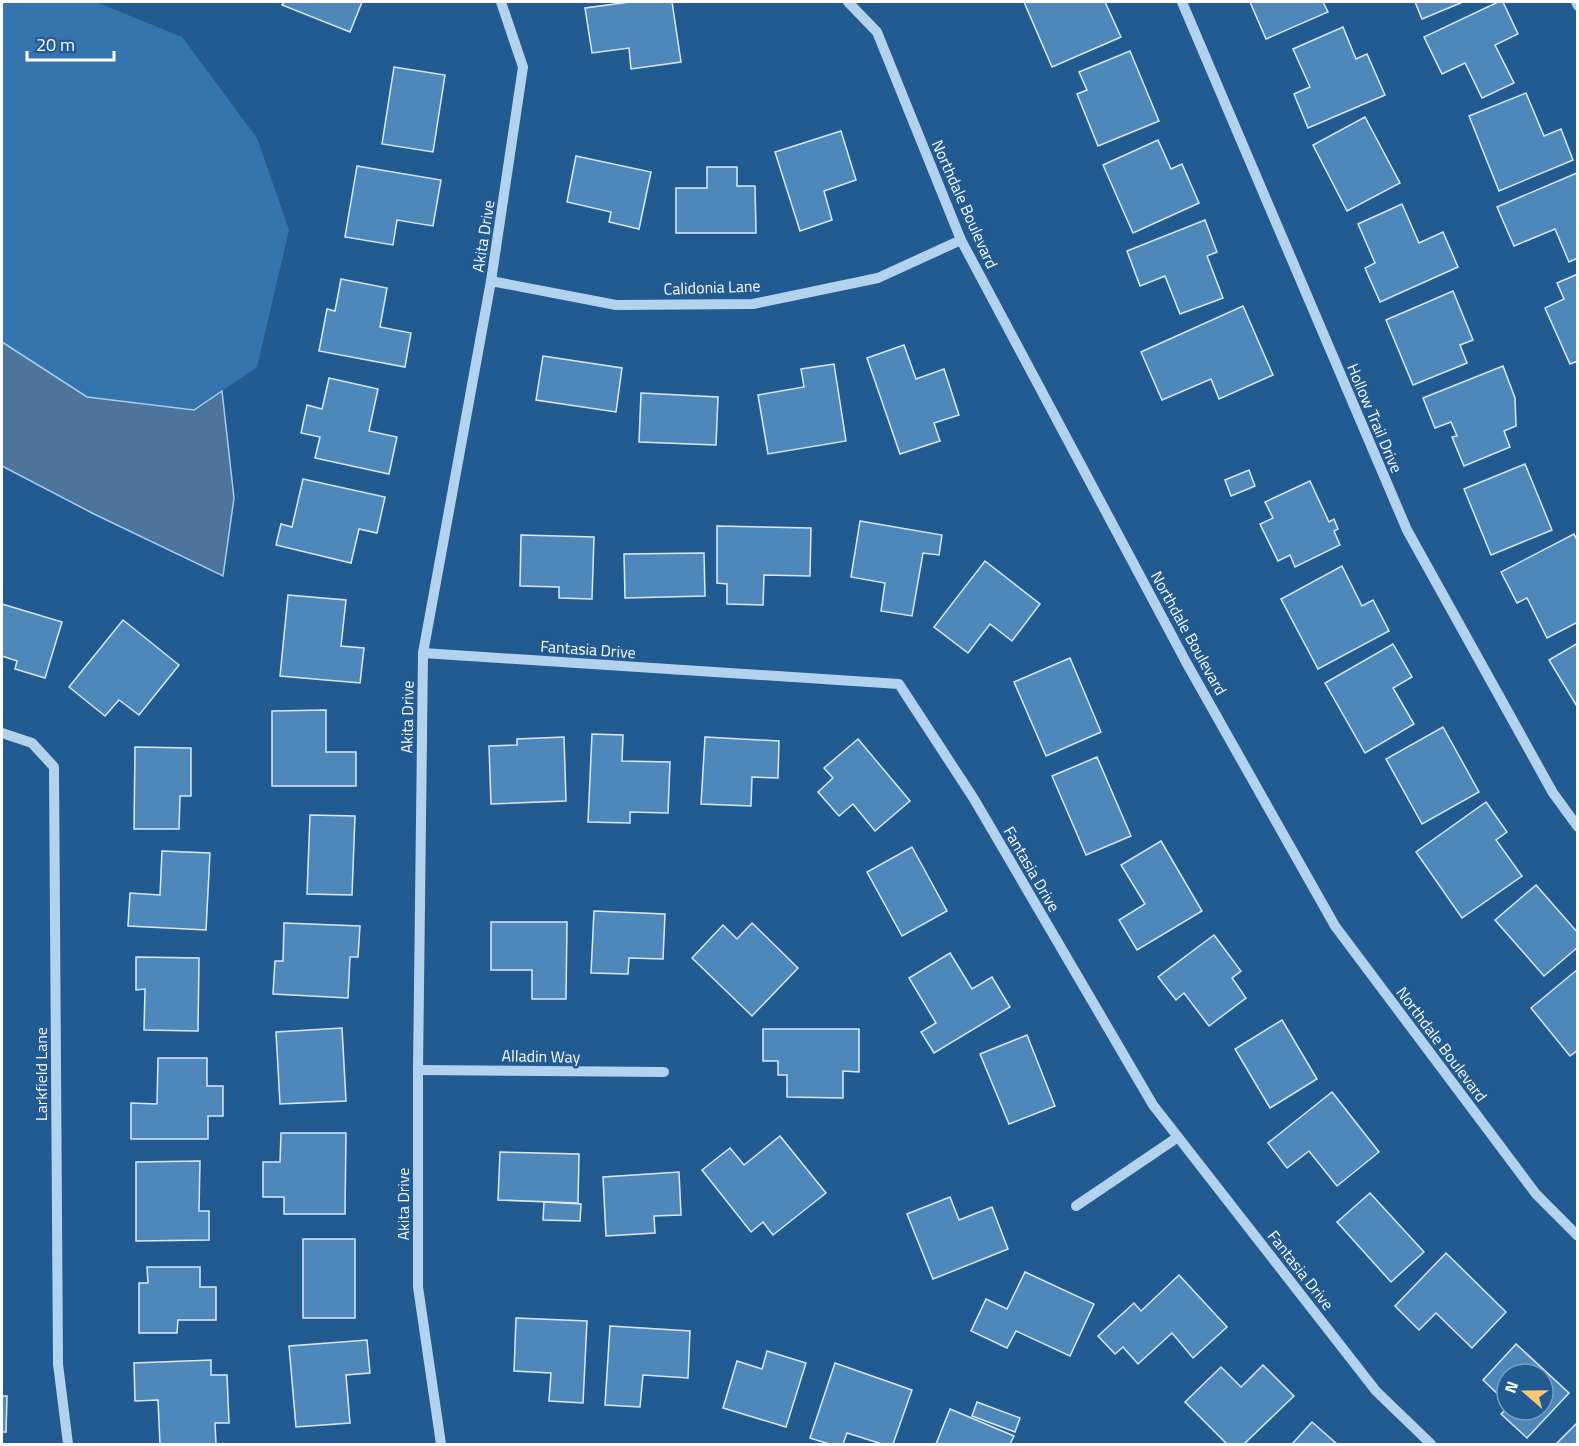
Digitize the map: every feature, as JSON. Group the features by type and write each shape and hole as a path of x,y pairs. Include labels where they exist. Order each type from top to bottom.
{"street":[{"name":"Akita Drive","path":"441,1444 418,1287 423,653 491,281 523,68 501,2"},
{"name":"Northdale Boulevard","path":"848,2 877,32 961,240 1186,662 1335,926 1536,1194 1578,1236"},
{"name":"Hollow Trail Drive","path":"1182,2 1407,530 1553,793 1578,827"},
{"path":"1576,2 1578,6"},
{"name":"Calidonia Lane","path":"491,281 616,305 753,304 878,278 961,240"},
{"name":"Fantasia Drive","path":"423,653 899,684 974,799 1153,1105 1376,1391 1431,1444"},
{"name":"Larkfield Lane","path":"2,733 32,743 54,767 58,1364 68,1444"},
{"name":"Alladin Way","path":"418,1070 664,1072"},
{"path":"1076,1206 1178,1137"}],"shaded area":[{"path":"2,2 96,2 182,37 257,138 289,230 257,367 194,410 87,397 2,342"},
{"path":"2,342 87,397 194,410 222,391 234,498 223,576 94,514 2,466"}],"building":[{"path":"284,2 362,2 350,32 282,5"},
{"path":"630,2 672,2 681,62 631,69 629,48 592,53 585,8"},
{"path":"1024,2 1105,2 1121,37 1052,67"},
{"path":"1250,2 1323,2 1328,12 1266,39"},
{"path":"1415,2 1463,2 1422,19"},
{"path":"1498,2 1503,2 1518,34 1495,45 1514,83 1482,98 1465,63 1442,74 1424,37"},
{"path":"1343,27 1356,59 1367,54 1385,95 1308,128 1294,94 1310,87 1293,49"},
{"path":"1130,51 1159,121 1098,146 1077,94 1087,90 1079,72"},
{"path":"394,67 445,75 433,152 382,144"},
{"path":"1526,93 1544,136 1561,129 1573,160 1499,191 1469,116"},
{"path":"1365,117 1400,183 1347,211 1313,145"},
{"path":"841,131 856,180 824,191 832,220 800,231 775,152"},
{"path":"1158,140 1171,169 1182,164 1199,203 1133,233 1103,165"},
{"path":"576,156 651,172 639,229 609,222 611,212 567,202"},
{"path":"357,166 441,180 433,226 397,220 393,245 345,237"},
{"path":"707,167 737,167 737,186 755,186 756,233 676,233 676,188 707,188"},
{"path":"1577,173 1578,258 1569,262 1555,229 1514,246 1497,207"},
{"path":"1402,204 1419,243 1443,232 1458,267 1380,302 1365,268 1375,263 1358,224"},
{"path":"1205,220 1217,252 1207,256 1223,298 1180,314 1165,276 1140,286 1127,251"},
{"path":"1578,274 1578,361 1570,364 1545,308 1564,299 1557,283"},
{"path":"341,279 387,288 380,327 411,333 405,367 319,351 327,309 335,311"},
{"path":"1453,291 1473,340 1460,345 1467,363 1413,385 1386,320"},
{"path":"1243,306 1273,375 1219,399 1211,379 1162,400 1141,352"},
{"path":"904,345 916,379 944,369 959,415 934,423 940,441 900,454 867,358"},
{"path":"543,356 622,368 616,412 536,400"},
{"path":"834,364 846,441 768,454 758,395 804,387 801,369"},
{"path":"1503,366 1515,398 1516,426 1504,431 1510,447 1464,466 1452,437 1457,436 1451,422 1435,428 1423,398"},
{"path":"329,378 378,389 369,431 397,437 389,474 315,458 320,437 301,433 307,405 322,409"},
{"path":"641,393 718,397 716,445 639,442"},
{"path":"1525,464 1552,530 1491,555 1464,489"},
{"path":"1249,470 1255,486 1231,496 1225,480"},
{"path":"303,479 385,497 377,533 359,529 351,563 276,545 281,524 292,527"},
{"path":"1310,481 1329,522 1334,519 1338,529 1334,531 1340,545 1295,567 1290,555 1278,561 1260,524 1273,518 1265,502"},
{"path":"860,521 942,535 939,555 923,553 912,616 881,611 885,583 851,577"},
{"path":"717,526 811,528 810,576 764,575 763,605 727,604 727,584 717,583"},
{"path":"1574,534 1578,542 1578,622 1547,638 1527,598 1517,603 1501,572"},
{"path":"521,535 594,537 592,599 559,598 559,587 520,586"},
{"path":"704,553 705,596 625,598 624,554"},
{"path":"985,561 1040,604 1012,641 990,624 968,653 934,627"},
{"path":"1342,566 1362,606 1373,600 1389,631 1318,669 1281,599"},
{"path":"288,595 346,600 341,646 364,648 360,683 280,676"},
{"path":"2,604 62,622 45,678 15,669 17,661 2,656"},
{"path":"123,620 179,665 139,715 119,700 105,716 69,687"},
{"path":"1578,643 1578,708 1549,660"},
{"path":"1393,644 1412,677 1393,688 1414,724 1365,753 1325,683"},
{"path":"1070,658 1101,732 1046,756 1014,682"},
{"path":"326,710 326,752 356,752 356,786 272,786 272,711"},
{"path":"1443,727 1479,792 1422,824 1386,759"},
{"path":"592,734 623,735 622,761 670,762 668,813 630,812 630,823 588,822"},
{"path":"564,737 566,801 491,804 489,746 517,745 517,739"},
{"path":"705,737 779,741 778,778 752,777 751,806 701,804"},
{"path":"858,739 910,801 875,831 853,804 839,816 818,792 833,778 824,768"},
{"path":"135,747 191,748 191,796 180,796 179,829 134,829"},
{"path":"1097,757 1131,836 1086,855 1052,776"},
{"path":"1486,802 1507,832 1496,840 1522,876 1462,918 1416,852"},
{"path":"310,815 355,816 352,895 307,894"},
{"path":"1161,841 1202,911 1137,950 1119,920 1145,904 1121,865"},
{"path":"912,847 947,911 902,936 867,872"},
{"path":"162,851 210,853 206,930 128,926 130,893 160,895"},
{"path":"1536,885 1578,933 1578,947 1544,976 1495,920"},
{"path":"594,911 665,914 663,959 629,958 628,974 591,973"},
{"path":"491,922 567,922 566,999 532,999 532,970 491,970"},
{"path":"284,923 360,926 358,957 350,957 348,998 273,994 275,961 283,961"},
{"path":"752,923 798,968 752,1016 692,958 723,925 737,939"},
{"path":"1214,935 1241,971 1232,978 1246,998 1209,1026 1184,993 1176,1000 1158,977"},
{"path":"950,953 972,989 992,977 1010,1007 934,1053 921,1032 936,1023 909,978"},
{"path":"136,957 199,958 198,1031 144,1030 145,989 136,990"},
{"path":"1578,969 1578,1050 1570,1056 1531,1008"},
{"path":"1282,1020 1317,1079 1270,1108 1235,1049"},
{"path":"342,1028 346,1101 280,1104 276,1032"},
{"path":"763,1029 859,1029 859,1072 843,1071 843,1098 787,1097 787,1075 778,1075 778,1061 763,1061"},
{"path":"1027,1035 1055,1106 1009,1124 980,1054"},
{"path":"158,1058 207,1058 207,1086 223,1086 223,1116 208,1116 208,1139 131,1139 131,1103 157,1104"},
{"path":"1332,1092 1379,1152 1337,1186 1309,1151 1287,1168 1268,1143"},
{"path":"281,1133 346,1133 345,1214 284,1214 284,1197 263,1197 263,1162 280,1162"},
{"path":"780,1136 826,1193 773,1235 763,1222 751,1232 702,1170 730,1148 744,1165"},
{"path":"500,1152 579,1154 578,1203 498,1200"},
{"path":"200,1161 199,1211 209,1211 209,1240 136,1241 136,1162"},
{"path":"679,1172 681,1215 654,1216 655,1233 606,1236 603,1177"},
{"path":"1370,1193 1424,1252 1391,1282 1337,1222"},
{"path":"950,1197 959,1220 992,1207 1008,1249 933,1279 907,1214"},
{"path":"544,1202 581,1204 580,1221 543,1220"},
{"path":"303,1239 355,1239 355,1318 303,1318"},
{"path":"1446,1253 1506,1312 1472,1348 1436,1313 1419,1330 1395,1306"},
{"path":"147,1267 200,1267 200,1287 216,1287 216,1320 178,1320 177,1333 139,1333 139,1283 148,1283"},
{"path":"1025,1272 1094,1304 1070,1356 1016,1331 1007,1348 971,1331 986,1299 1007,1309"},
{"path":"1179,1275 1227,1327 1193,1358 1172,1333 1138,1364 1123,1347 1115,1354 1098,1336 1134,1303 1141,1311"},
{"path":"516,1318 587,1321 583,1403 549,1401 551,1373 514,1371"},
{"path":"610,1326 690,1331 688,1378 643,1375 640,1407 605,1405"},
{"path":"367,1340 370,1373 346,1375 350,1423 296,1427 289,1346"},
{"path":"1516,1344 1535,1362 1500,1362"},
{"path":"767,1351 806,1363 786,1427 723,1408 737,1361 762,1369"},
{"path":"211,1360 211,1375 227,1375 229,1423 215,1423 216,1444 160,1444 158,1400 135,1401 134,1363"},
{"path":"835,1363 912,1390 893,1444 882,1444 847,1433 843,1444 829,1444 810,1438"},
{"path":"1263,1365 1294,1396 1244,1444 1227,1444 1185,1402 1221,1367 1241,1387"},
{"path":"1495,1367 1495,1392 1483,1380"},
{"path":"1555,1380 1569,1393 1555,1408"},
{"path":"2,1396 7,1396 6,1432 2,1432"},
{"path":"977,1402 1020,1418 1015,1432 972,1416"},
{"path":"950,1409 1014,1436 1010,1444 936,1444"},
{"path":"1312,1422 1337,1444 1292,1444"},
{"path":"1510,1422 1542,1422 1527,1438"},
{"path":"1578,1422 1578,1444 1556,1444"}]}
